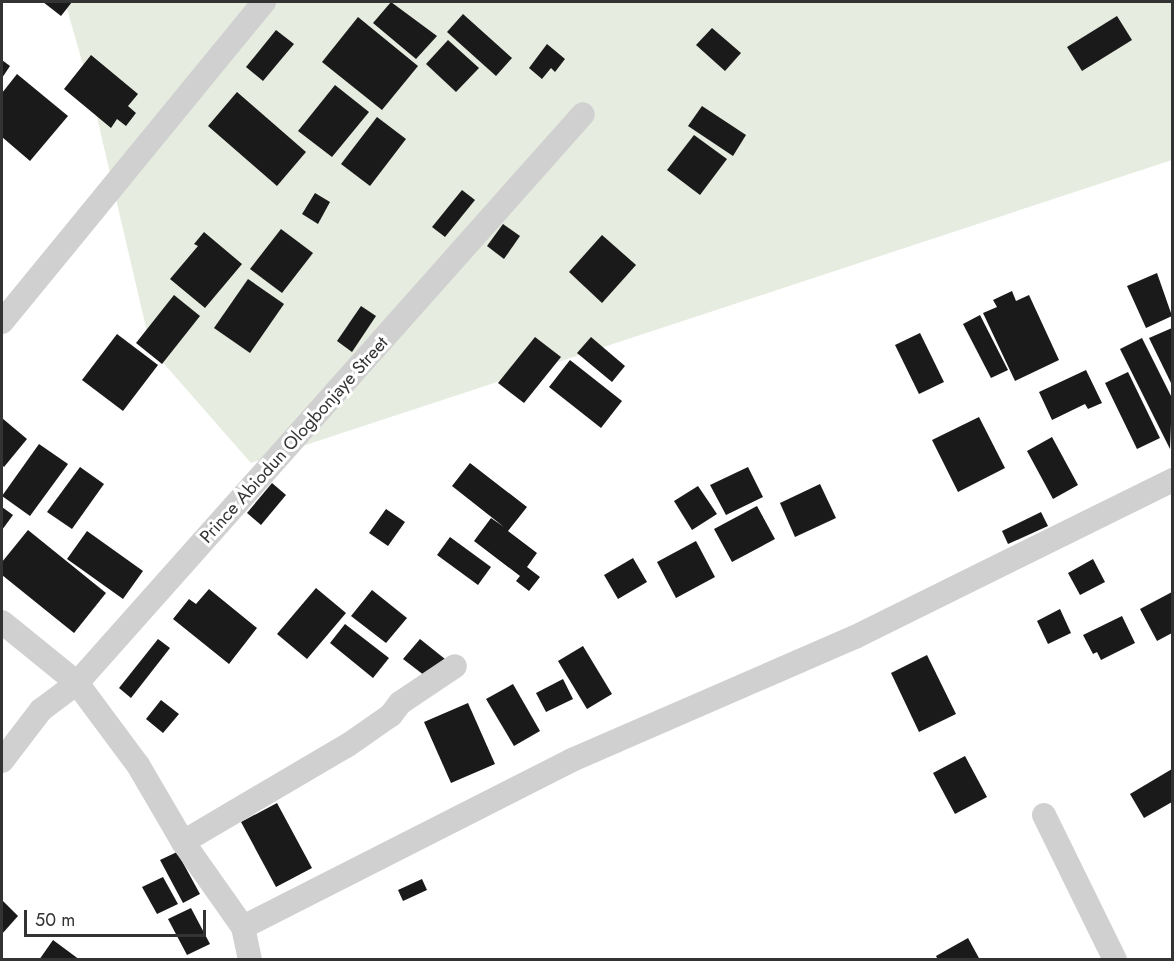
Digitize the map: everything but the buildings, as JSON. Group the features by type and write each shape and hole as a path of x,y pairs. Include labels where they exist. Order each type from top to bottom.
{"street":[{"path":"2,322 264,2"},
{"name":"Prince Abiodun Ologbonjaye Street","path":"2,761 41,710 77,683 583,114"},
{"path":"243,927 572,760 855,637 1173,480"},
{"path":"2,622 77,683 138,765 183,842 243,927 250,960"},
{"path":"183,842 348,746 455,666"},
{"path":"1044,815 1115,960"}],"shaded area":[{"path":"65,2 1172,2 1172,160 251,463 151,349 92,96"}]}
